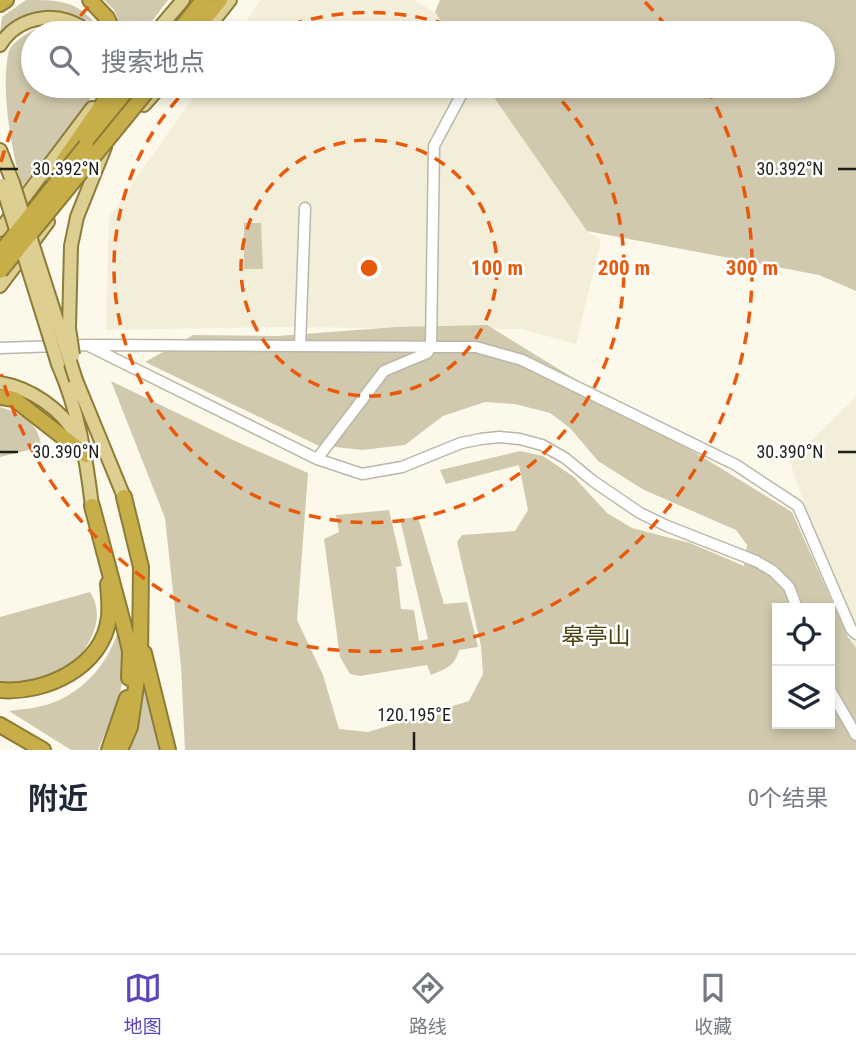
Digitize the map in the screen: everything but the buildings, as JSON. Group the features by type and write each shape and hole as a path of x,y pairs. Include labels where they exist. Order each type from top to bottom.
{"highway":[{"path":"0,4 6,0"},
{"path":"90,0 108,21"},
{"path":"186,21 203,0"},
{"path":"203,21 220,0"},
{"path":"48,193 64,160 102,98"},
{"path":"0,253 124,98"},
{"path":"0,271 141,98"},
{"path":"0,397 13,399 86,455"},
{"path":"120,750 130,727 137,686 141,567 124,497"},
{"path":"92,506 126,634 130,668 126,706 108,750"},
{"path":"0,690 43,686 78,669 91,654 102,639 109,618 105,559"},
{"path":"139,635 168,750"},
{"path":"0,725 43,750"}],"main road":[{"path":"165,21 183,0"},
{"path":"213,21 230,0"},
{"path":"29,21 61,18 71,21"},
{"path":"0,45 21,24"},
{"path":"0,230 101,98"},
{"path":"0,286 106,146 150,98"},
{"path":"76,380 69,328 71,246 77,217 106,146"},
{"path":"0,150 5,182 58,364 71,393 86,455 92,506"},
{"path":"5,182 76,380 124,497"},
{"path":"0,383 20,386 60,414 71,425 86,455"}],"street":[{"path":"317,459 384,371 426,353 431,346 434,146 460,98"},
{"path":"300,346 305,208"},
{"path":"0,348 87,345 476,347 522,360 736,465 798,506 851,629 856,634"},
{"path":"87,345 317,459 362,474 402,467 461,443 481,439 509,438 542,445 565,458 640,513 756,561 773,571 789,587 795,603"},
{"path":"835,699 856,735"}],"shaded area":[{"path":"261,0 413,0 435,12 441,21 246,21"},
{"path":"193,98 494,98 587,231 601,240 576,344 521,329 269,327 106,330 109,217"},
{"path":"856,397 856,657 790,462"}],"green space":[{"path":"26,0 47,0 73,6 93,21 46,13 22,18 0,33 2,17"},
{"path":"104,0 168,0 152,21 119,21 114,10"},
{"path":"440,0 856,0 856,291 819,275 587,231 494,98 835,98 835,21 441,21 435,12"},
{"path":"21,38 21,98 91,98 22,187 6,99 7,65 12,46"},
{"path":"244,223 261,223 263,269 244,269"},
{"name":"皋亭山","path":"487,325 792,512 833,603 772,603 772,729 835,729 835,608 856,648 856,750 185,750 181,666 165,518 111,381 308,473 297,620 323,675 339,729 368,732 469,701 483,674 481,646 457,542 462,535 515,531 528,510 519,465 446,484 440,470 520,451 543,456 574,477 607,513 632,528 690,543 744,566 747,545 736,530 644,490 598,461 570,428 550,413 515,404 485,402 443,416 405,445 362,450 317,445 145,362 193,335 277,336 397,327"},
{"path":"0,407 28,421 37,432 41,447 0,457"},
{"path":"389,510 402,566 396,567 401,609 414,610 419,641 428,639 400,519 418,517 444,604 467,602 478,647 459,650 449,666 431,675 427,665 360,676 350,674 340,657 324,539 339,532 336,515"},
{"path":"90,592 97,612 96,622 93,633 77,660 67,669 44,679 0,684 0,617"},
{"path":"119,628 123,678 117,704 98,750 71,750 9,711 47,705 86,683 109,652"},
{"path":"143,688 161,750 127,750 139,720"}]}
